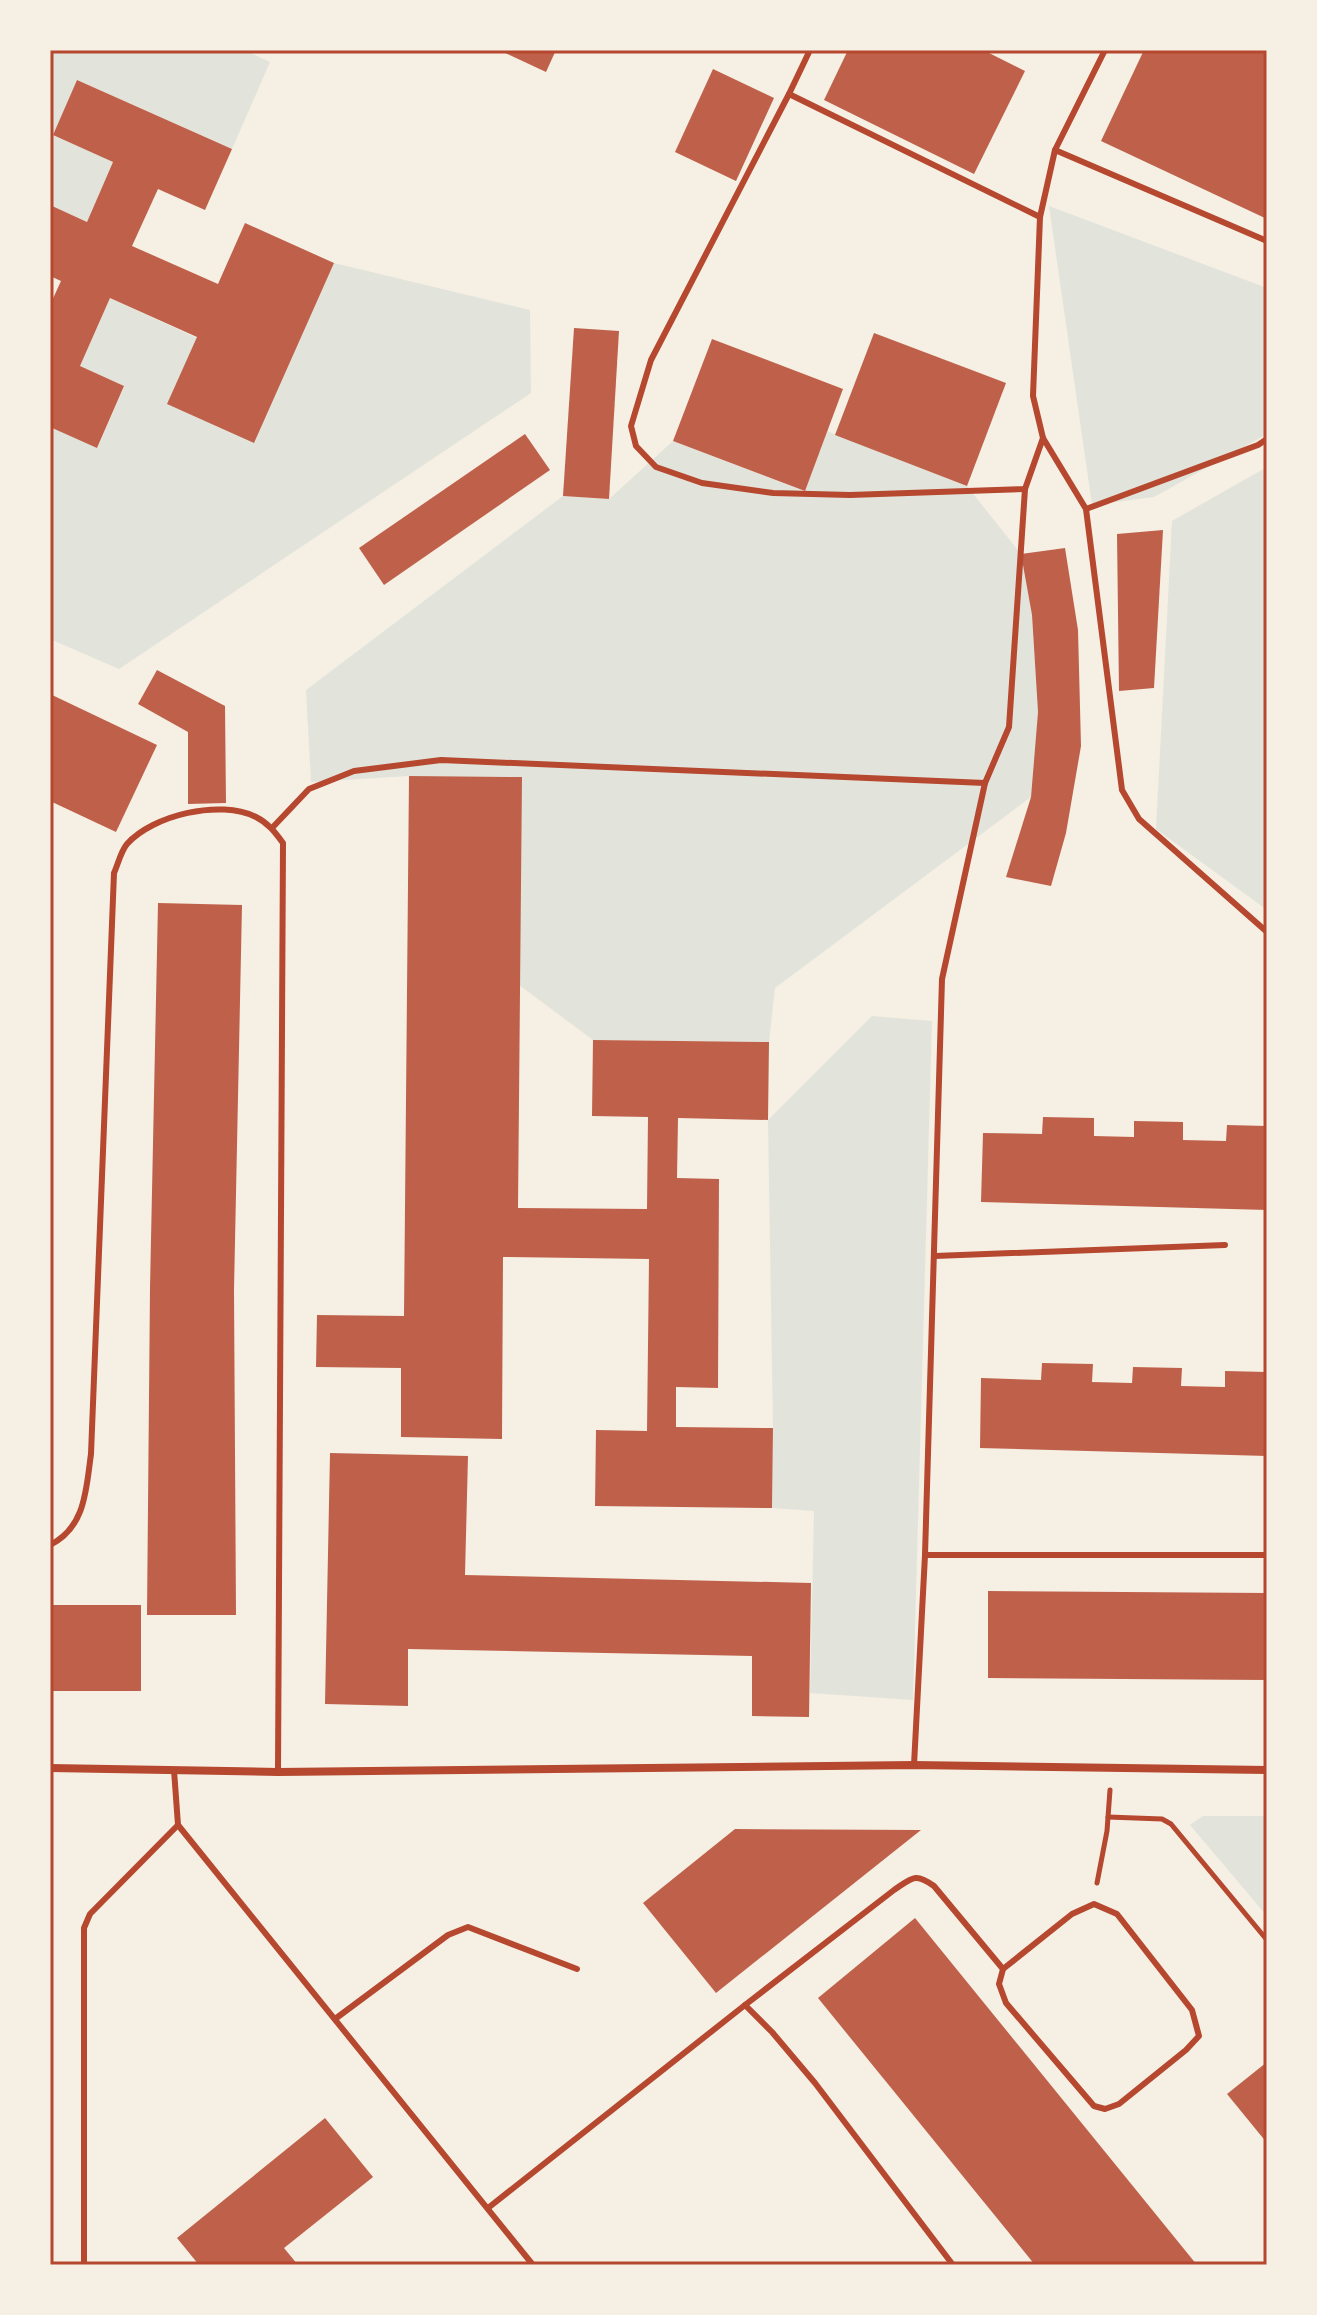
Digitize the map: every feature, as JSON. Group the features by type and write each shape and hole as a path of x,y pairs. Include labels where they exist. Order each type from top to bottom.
{"street":[{"path":"50,1768 278,1772 914,1765 1267,1770"}],"lane":[{"path":"810,50 651,360 631,426 636,446 656,467 690,479 773,493 850,495 1025,489"},
{"path":"1105,50 1055,150 1040,217 1033,396 1043,438 1086,509 1122,790 1139,819 1267,932"},
{"path":"789,94 1040,217"},
{"path":"1055,150 1267,241"},
{"path":"914,1765 925,1555 942,979 985,783 1009,727 1025,489 1043,438"},
{"path":"1086,509 1267,439"},
{"path":"272,828 309,789 354,771 441,760 985,783"},
{"path":"50,1545 63,1539 83,1507 91,1454 114,873 126,845 155,823 185,812 226,811 254,816 272,828 283,843 278,1772"},
{"path":"935,1256 1225,1245"},
{"path":"925,1555 1267,1555"},
{"path":"174,1770 178,1825 533,2265"},
{"path":"84,2265 84,1928 90,1914 178,1825"},
{"path":"488,2208 745,2005 914,1877 922,1877 934,1886 1003,1969"},
{"path":"1094,1904 1117,1914 1192,2010 1199,2036 1119,2104 1105,2109 1094,2106 1006,2003 999,1984 1003,1969 1072,1914 1094,1904"},
{"path":"335,2019 448,1935 468,1927 577,1969"},
{"path":"745,2005 815,2083 953,2265"}],"path":[{"path":"1094,1904 1108,1817 1112,1768"},
{"path":"1108,1817 1162,1819 1171,1824 1267,1940"}],"shaded area":[{"path":"50,50 244,50 270,62 232,149 77,80 53,135 113,162 87,222 50,205"},
{"path":"1049,206 1267,288 1267,434 1154,497 1092,505"},
{"path":"334,263 530,310 531,393 119,669 50,639 50,427 98,447 124,387 80,366 110,298 197,338 253,442"},
{"path":"827,431 967,486 1021,554 1032,615 1038,712 1031,797 775,988 769,1042 593,1040 519,985 409,776 311,782 306,690 563,496 609,499 673,441 804,491"},
{"path":"1267,467 1267,910 1156,829 1172,521"},
{"path":"872,1016 932,1021 913,1700 810,1693 814,1511 772,1508 768,1120"},
{"path":"1203,1816 1267,1816 1267,1916 1190,1825"}],"building":[{"path":"499,50 556,50 546,72"},
{"path":"848,50 983,50 1025,71 974,174 824,100"},
{"path":"1144,50 1267,50 1267,219 1101,141"},
{"path":"713,69 774,98 736,181 675,152"},
{"path":"77,80 232,149 205,210 158,189 132,246 218,284 245,223 334,263 254,443 167,404 197,337 110,298 80,366 124,386 97,448 50,427 50,305 61,281 50,276 50,205 87,222 113,162 53,135"},
{"path":"574,328 619,331 609,499 563,496"},
{"path":"874,333 1006,383 967,486 835,435"},
{"path":"712,339 843,389 805,491 673,441"},
{"path":"525,434 550,470 384,585 359,548"},
{"path":"1163,530 1154,688 1119,691 1117,534"},
{"path":"1065,548 1078,630 1081,746 1066,833 1051,886 1006,877 1031,797 1038,712 1032,615 1021,554"},
{"path":"157,670 225,706 226,803 188,804 188,732 138,704"},
{"path":"50,694 157,745 116,832 50,801"},
{"path":"409,776 522,777 518,1208 647,1209 648,1117 592,1116 593,1040 769,1042 768,1120 678,1118 677,1178 719,1179 718,1388 676,1387 676,1427 773,1428 772,1508 595,1506 596,1430 647,1431 649,1259 503,1257 502,1439 401,1437 401,1368 316,1367 317,1315 404,1316"},
{"path":"158,903 242,905 234,1290 236,1615 147,1615"},
{"path":"1043,1117 1094,1118 1094,1136 1134,1137 1134,1121 1183,1122 1183,1140 1226,1141 1227,1125 1267,1126 1267,1210 981,1202 983,1133 1042,1134"},
{"path":"1042,1363 1093,1364 1092,1382 1132,1383 1133,1367 1182,1368 1181,1386 1225,1387 1225,1371 1267,1372 1267,1456 980,1448 981,1378 1041,1380"},
{"path":"330,1453 468,1456 465,1575 811,1583 809,1717 752,1716 752,1656 408,1649 408,1706 325,1704"},
{"path":"988,1591 1267,1593 1267,1680 988,1678"},
{"path":"50,1605 141,1605 141,1691 50,1691"},
{"path":"735,1829 921,1830 716,1993 643,1903"},
{"path":"915,1918 1197,2265 1035,2265 818,1998"},
{"path":"1267,2062 1267,2143 1227,2094"},
{"path":"325,2118 373,2177 284,2248 298,2265 199,2265 177,2238"}]}
